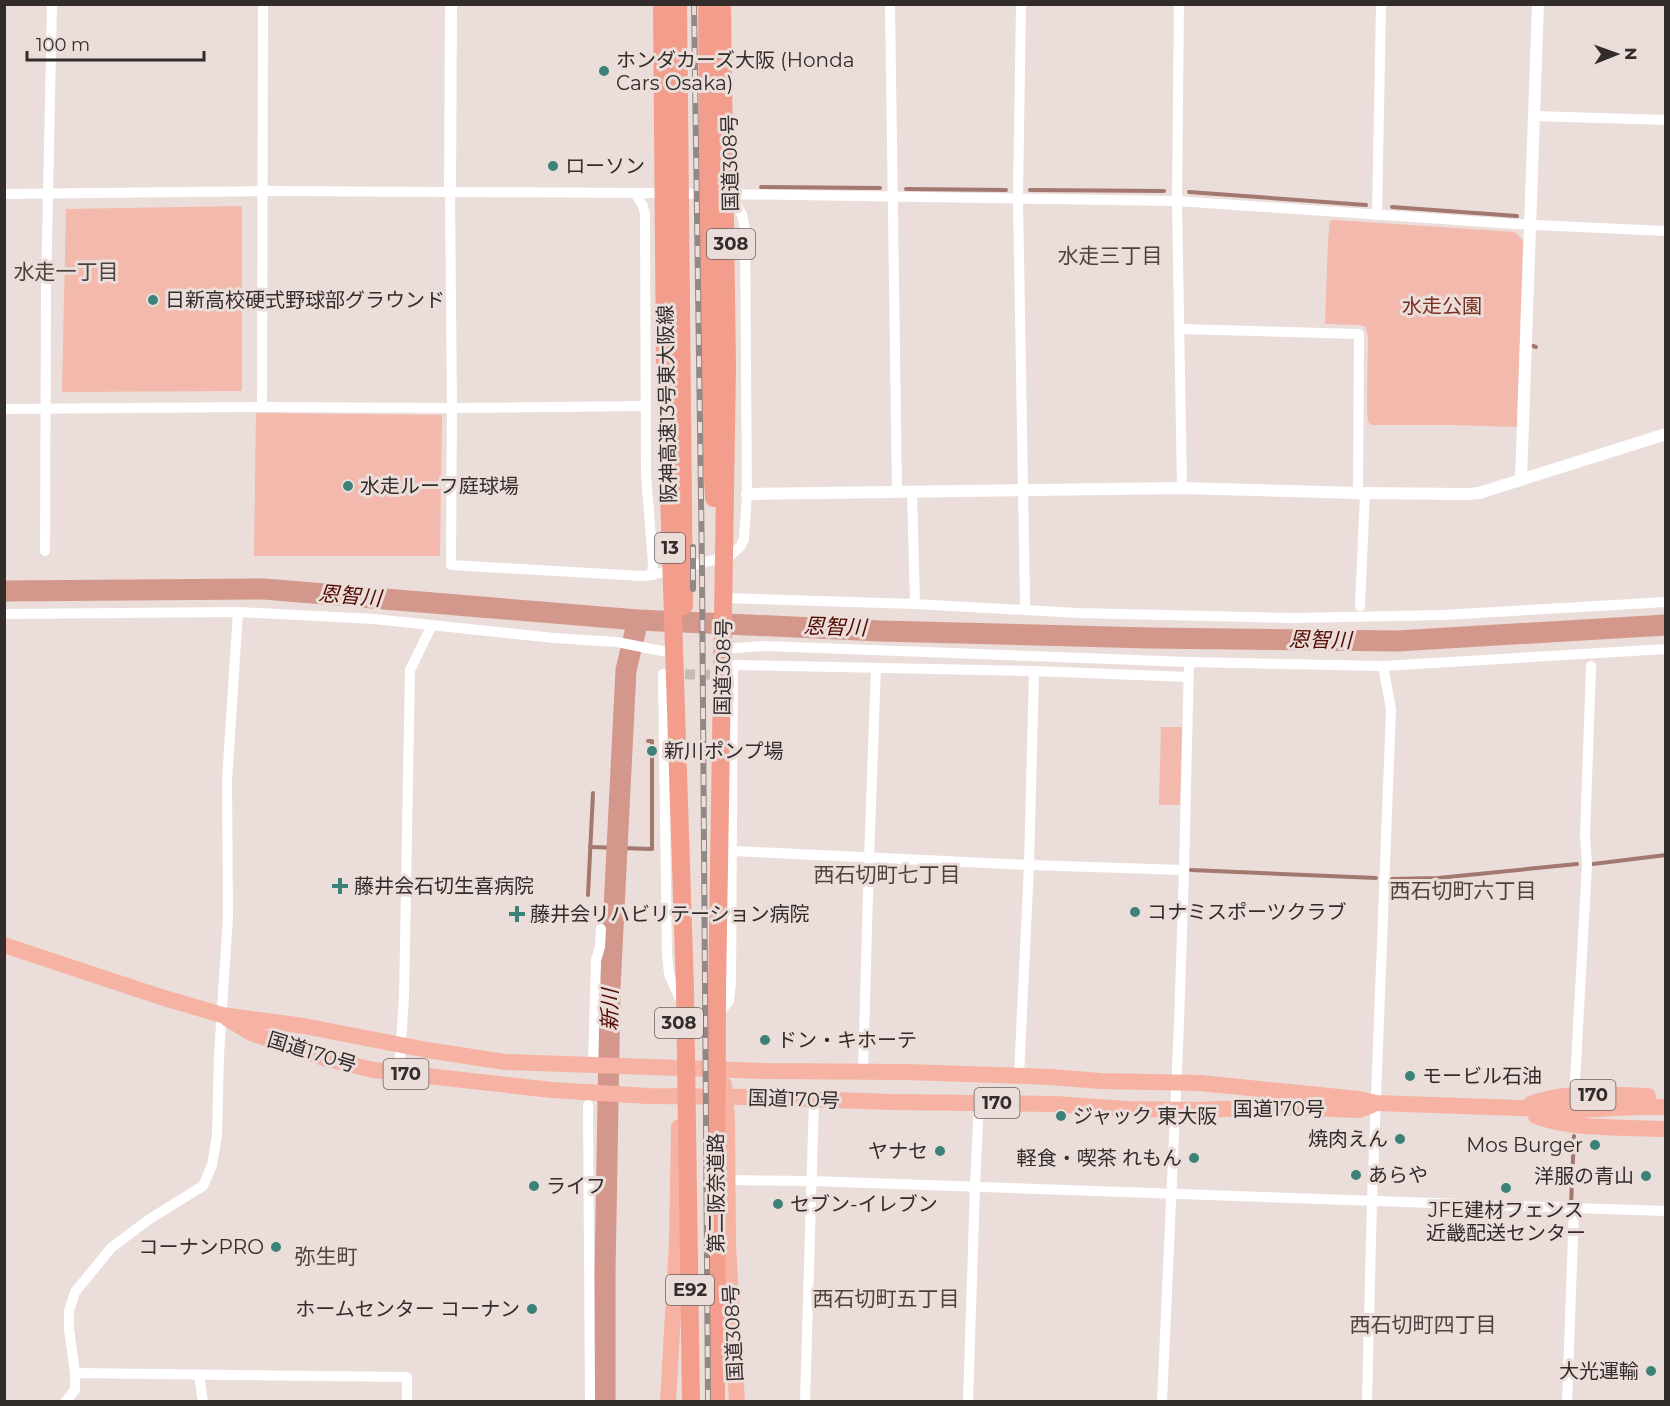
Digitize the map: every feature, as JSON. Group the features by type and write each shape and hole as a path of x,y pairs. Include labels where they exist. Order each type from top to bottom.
{"highway":[{"path":"656,4 658,193 652,230 662,402 674,482 676,646 690,1048 679,1069"},
{"name":"阪神高速13号東大阪線","path":"662,4 667,448 685,989 683,1094"},
{"path":"674,482 682,424 678,4"},
{"path":"707,4 710,424 721,483 714,592 716,604 724,622"},
{"path":"721,1094 717,979 727,367 722,4"},
{"name":"国道308号","path":"728,4 733,395 721,483 724,598 721,1094 727,1118 728,1246 737,1401"},
{"name":"308","path":"668,1401 683,1094 679,1069 676,646"},
{"name":"国道170号","path":"4,945 222,1015 304,1026 505,1062 791,1072 906,1072 1200,1083 1359,1099 1376,1103 1522,1109"},
{"name":"国道170号","path":"222,1015 251,1034 345,1064 399,1074 601,1097 721,1094 1175,1110 1278,1107 1359,1110 1376,1103"},
{"name":"第二阪奈道路","path":"683,1094 691,1401"},
{"name":"第二阪奈道路","path":"717,1401 721,1094"},
{"name":"170","path":"1574,1103 1618,1095 1665,1097"},
{"name":"170","path":"1522,1109 1545,1099 1574,1103 1665,1107"},
{"name":"170","path":"1574,1103 1637,1119 1665,1120"},
{"name":"170","path":"1522,1109 1538,1117 1573,1124 1665,1129"},
{"path":"677,1243 678,1401"},
{"path":"728,1246 728,1401"}],"street":[{"path":"45,551 46,290 52,4"},
{"path":"262,407 263,4"},
{"path":"451,4 450,192 453,408 451,565 652,575 728,556 740,547 744,539 747,494 745,229 742,215 731,195"},
{"path":"890,4 897,492"},
{"path":"1021,4 1018,198 1025,603"},
{"path":"1179,4 1177,201 1182,488"},
{"path":"1377,215 1381,4"},
{"path":"1521,479 1538,4"},
{"path":"1534,116 1665,120"},
{"path":"4,194 262,191 658,193 1177,201 1531,225 1665,231"},
{"path":"635,193 652,230 646,406 646,475 652,575"},
{"path":"1180,329 1359,334 1360,606"},
{"path":"4,409 646,406"},
{"path":"747,494 1182,488 1467,494 1479,493 1665,434"},
{"path":"912,492 915,604"},
{"path":"724,598 915,604 1055,612 1293,618 1443,615 1665,602"},
{"path":"4,614 238,612 374,619 554,638 617,642 645,647 676,646"},
{"path":"65,1401 75,1390 69,1311 75,1292 111,1248 148,1220 203,1186 212,1165 218,1135 219,1055 228,917 226,780 238,612"},
{"path":"399,1074 402,1045 410,670 432,625"},
{"path":"723,647 765,646 1189,662 1383,666 1665,650"},
{"path":"1162,1401 1184,870 1189,662"},
{"path":"721,1011 729,1001 731,983 733,665 1034,671 1188,677"},
{"path":"1367,1401 1372,1201 1391,709 1383,666"},
{"path":"1574,1103 1587,864 1585,836 1591,666"},
{"path":"863,1072 876,668"},
{"path":"1019,1076 1029,865 1034,671"},
{"path":"666,674 663,674 667,954 669,974 679,998"},
{"path":"733,851 1184,870"},
{"path":"601,929 600,947 596,960 604,1066"},
{"path":"590,1401 601,1097"},
{"path":"805,1401 814,1099"},
{"path":"968,1401 979,1102"},
{"path":"727,1180 975,1186 1665,1211"},
{"path":"1567,1401 1574,1208"},
{"path":"75,1373 407,1377 407,1401"},
{"path":"199,1375 203,1401"}],"green space":[{"name":"日新高校硬式野球部グラウンド","path":"242,206 242,391 62,392 66,209"},
{"name":"水走公園","path":"1330,221 1515,232 1523,241 1517,427 1371,425 1368,422 1366,327 1325,324 1328,241"},
{"name":"水走ルーフ庭球場","path":"256,413 442,415 440,556 254,556"},
{"path":"1161,727 1182,727 1180,805 1159,805"}],"waterway":[{"path":"761,187 880,188"},
{"path":"906,189 1006,190"},
{"path":"1030,190 1164,191"},
{"path":"1189,192 1366,205"},
{"path":"1392,207 1517,216"},
{"name":"恩智川","path":"4,591 264,589 638,620 881,631 1149,638 1397,641 1666,625"},
{"name":"新川","path":"605,1402 610,988 626,670 638,620"},
{"name":"新川","path":"622,740 628,741"},
{"path":"590,847 652,849 652,741 648,741"},
{"path":"588,895 593,793"},
{"path":"1593,864 1666,855"},
{"path":"1392,879 1438,878 1577,864"},
{"path":"1191,870 1376,878"},
{"path":"1571,1205 1574,1136"}],"tunnel":[{"path":"670,674 726,675"}],"railway":[{"path":"694,4 702,569 708,1402"},
{"path":"693,547 693,589"}],"place":[{"name":"ホンダカーズ大阪 (Honda Cars Osaka)","path":"604,71"},
{"name":"ローソン","path":"553,166"},
{"name":"日新高校硬式野球部グラウンド","path":"153,300"},
{"name":"水走ルーフ庭球場","path":"348,486"},
{"name":"新川ポンプ場","path":"652,751"},
{"name":"藤井会石切生喜病院","path":"340,886"},
{"name":"コナミスポーツクラブ","path":"1135,912"},
{"name":"藤井会リハビリテーション病院","path":"517,914"},
{"name":"ドン・キホーテ","path":"765,1040"},
{"name":"モービル石油","path":"1410,1076"},
{"name":"ジャック 東大阪","path":"1061,1116"},
{"name":"焼肉えん","path":"1400,1139"},
{"name":"Mos Burger","path":"1595,1145"},
{"name":"ヤナセ","path":"940,1151"},
{"name":"軽食・喫茶 れもん","path":"1194,1158"},
{"name":"あらや","path":"1356,1175"},
{"name":"洋服の青山","path":"1646,1176"},
{"name":"ライフ","path":"534,1186"},
{"name":"JFE建材フェンス 近畿配送センター","path":"1506,1188"},
{"name":"セブン-イレブン","path":"778,1204"},
{"name":"コーナンPRO","path":"276,1247"},
{"name":"ホームセンター コーナン","path":"532,1309"},
{"name":"大光運輸","path":"1651,1371"}],"district":[{"name":"水走三丁目","path":"1110,256"},
{"name":"水走一丁目","path":"66,272"},
{"name":"西石切町七丁目","path":"887,875"},
{"name":"西石切町六丁目","path":"1463,891"},
{"name":"弥生町","path":"326,1257"},
{"name":"西石切町五丁目","path":"886,1299"},
{"name":"西石切町四丁目","path":"1423,1325"}]}
